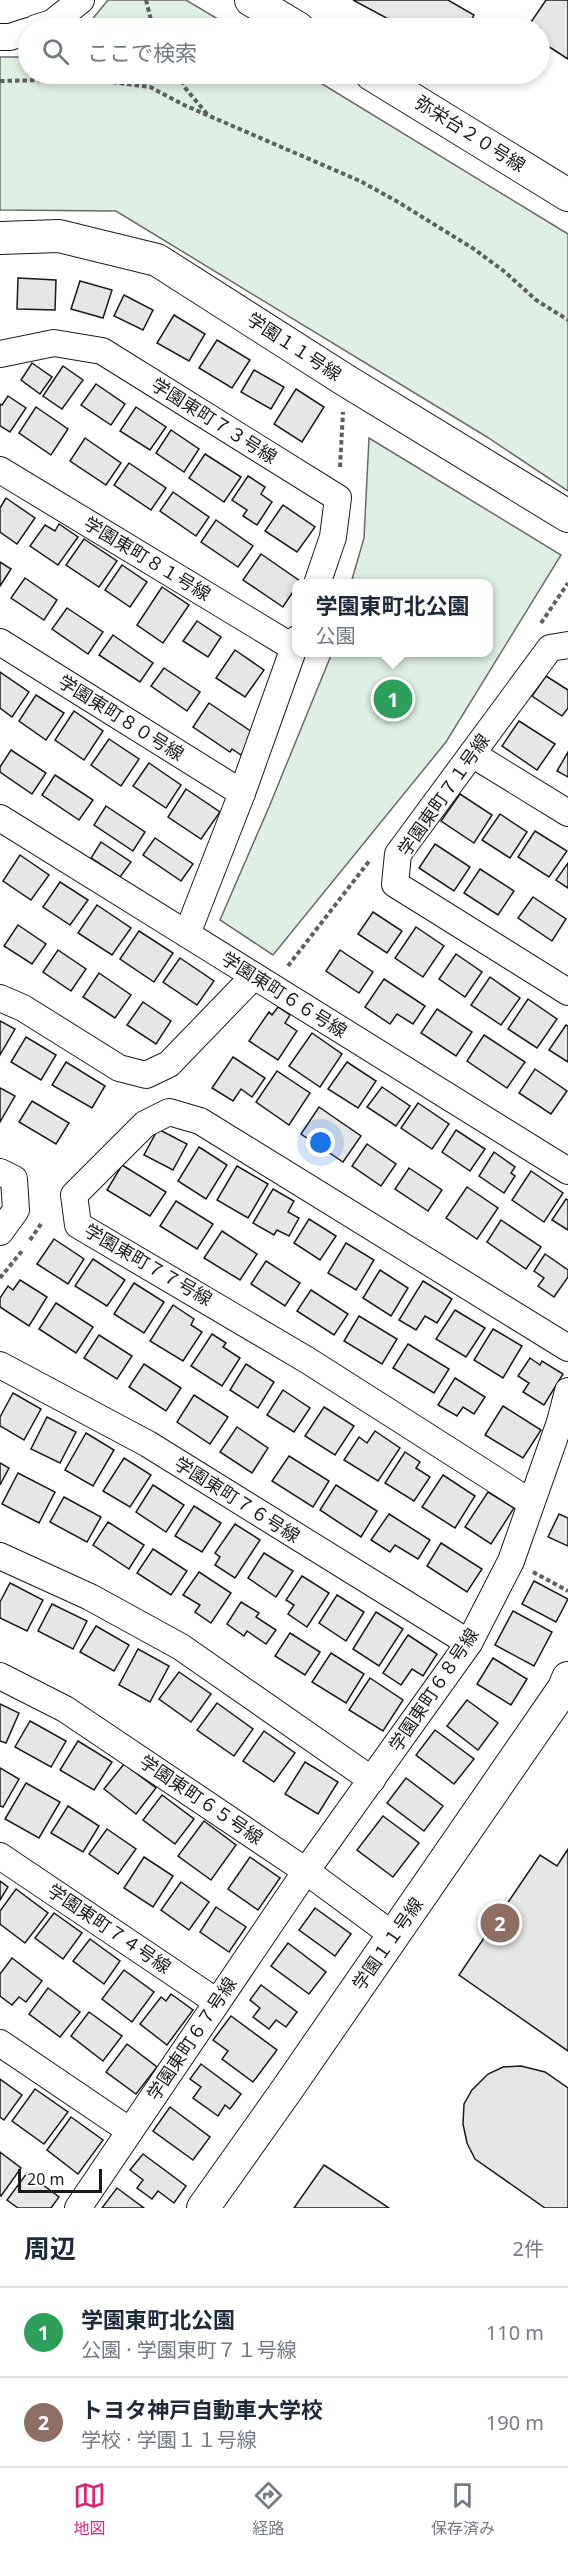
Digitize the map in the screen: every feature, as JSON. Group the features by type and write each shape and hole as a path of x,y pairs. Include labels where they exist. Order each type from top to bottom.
{"street":[{"path":"58,18 81,0"},
{"path":"252,0 282,18"},
{"path":"0,37 18,34"},
{"name":"弥栄台２０号線","path":"387,84 568,195"},
{"name":"学園１１号線","path":"0,238 59,236 157,260 345,380 568,516"},
{"name":"学園東町７３号線","path":"0,354 54,343 102,351 338,498"},
{"name":"学園東町８１号線","path":"0,470 292,641"},
{"path":"318,579 333,537 338,498"},
{"name":"学園東町８０号線","path":"0,642 242,793"},
{"name":"学園東町７１号線","path":"568,645 550,648 398,854 395,884 568,992"},
{"path":"187,934 242,793 292,654"},
{"path":"472,754 568,813"},
{"name":"学園東町６６号線","path":"0,818 568,1171"},
{"path":"0,998 23,1008 118,1068 146,1075 169,1064 263,982"},
{"name":"学園東町７７号線","path":"530,1502 325,1371 78,1225 74,1195 145,1124 169,1112 200,1121 568,1348"},
{"path":"0,1172 14,1179 16,1210 0,1232"},
{"name":"学園東町７６号線","path":"0,1365 148,1444 469,1643"},
{"name":"学園東町６８号線","path":"306,1871 469,1643 511,1561 560,1422 568,1391"},
{"path":"0,1556 90,1597 181,1647 372,1780"},
{"name":"学園東町６５号線","path":"0,1676 65,1709 306,1871 393,1936"},
{"name":"学園１１号線","path":"203,2208 544,1717 568,1678"},
{"name":"学園東町７４号線","path":"0,1856 217,2002"},
{"name":"学園東町６７号線","path":"78,2208 306,1871"},
{"path":"0,2043 130,2131"}],"path":[{"path":"146,0 150,18"},
{"path":"0,81 18,81"},
{"path":"127,84 150,87 184,105 360,181 474,249 505,272 536,300 568,320"},
{"path":"183,84 207,114"},
{"path":"338,498 345,380"},
{"path":"535,632 568,583"},
{"path":"263,982 364,867"},
{"path":"511,1561 568,1591"}],"green space":[{"path":"108,0 186,0 216,18 93,18"},
{"path":"0,57 18,57 18,84 322,84 568,234 568,491 487,437 116,211 0,210"},
{"path":"369,438 561,555 446,742 273,955 220,920 330,657 493,657 493,579 352,579 364,538"}],"building":[{"path":"353,0 448,0 474,15 472,18 386,18"},
{"path":"546,0 568,0 568,59 550,47 550,18 534,18"},
{"path":"18,278 56,280 55,310 17,309"},
{"path":"80,281 112,290 103,318 71,309"},
{"path":"124,295 153,310 143,330 114,316"},
{"path":"174,315 205,334 189,361 157,343"},
{"path":"217,340 250,360 232,388 199,368"},
{"path":"32,363 52,377 40,394 21,380"},
{"path":"63,366 83,380 62,409 43,396"},
{"path":"254,370 284,387 271,409 241,392"},
{"path":"96,384 125,404 111,425 81,405"},
{"path":"296,389 324,407 302,442 274,424"},
{"path":"8,396 26,408 10,432 0,426 0,404 2,405"},
{"path":"36,407 68,429 51,455 19,433"},
{"path":"136,407 166,427 150,450 120,431"},
{"path":"171,430 199,449 184,472 156,453"},
{"path":"85,438 121,463 106,485 70,461"},
{"path":"205,454 241,477 224,502 189,478"},
{"path":"129,463 166,488 151,510 114,485"},
{"path":"248,476 265,487 261,494 272,502 257,525 243,516 247,510 232,500"},
{"path":"173,492 209,517 196,536 160,511"},
{"path":"6,498 35,518 17,544 0,532 0,508"},
{"path":"283,505 315,527 297,552 265,531"},
{"path":"216,520 253,546 238,567 201,542"},
{"path":"59,524 78,537 58,565 30,546 45,525 55,531"},
{"path":"84,539 117,561 99,587 66,565"},
{"path":"261,554 297,579 292,579 292,593 283,607 243,580"},
{"path":"0,562 11,569 0,586"},
{"path":"122,565 147,582 130,607 105,590"},
{"path":"25,578 57,600 44,620 11,598"},
{"path":"162,587 189,605 163,643 137,625"},
{"path":"67,608 103,632 88,654 52,629"},
{"path":"197,621 221,637 208,657 183,641"},
{"path":"113,635 153,663 140,682 99,655"},
{"path":"235,650 264,670 245,697 216,678"},
{"path":"164,668 200,692 187,711 151,686"},
{"path":"0,672 29,692 12,717 0,708"},
{"path":"546,676 568,690 568,708 562,716 532,696"},
{"path":"36,695 64,713 46,740 19,721"},
{"path":"209,703 255,734 241,755 232,749 230,752 193,727"},
{"path":"74,711 103,731 84,760 55,740"},
{"path":"519,721 555,744 537,770 502,746"},
{"path":"109,739 139,759 121,786 91,765"},
{"path":"11,750 46,773 32,794 0,772 0,767"},
{"path":"568,752 568,777 557,771"},
{"path":"149,763 181,785 166,808 133,786"},
{"path":"55,775 93,800 79,820 42,795"},
{"path":"186,789 220,812 201,839 168,817"},
{"path":"460,794 492,815 474,843 441,821"},
{"path":"106,806 145,832 133,851 94,825"},
{"path":"500,814 527,832 510,858 482,840"},
{"path":"535,831 567,851 549,877 518,857"},
{"path":"155,838 193,864 181,881 143,855"},
{"path":"101,842 131,862 120,877 91,858"},
{"path":"435,844 470,867 454,891 419,868"},
{"path":"20,855 49,875 31,900 3,881"},
{"path":"568,863 568,888 556,880"},
{"path":"480,869 514,891 498,915 464,893"},
{"path":"60,882 88,900 70,925 43,907"},
{"path":"533,897 566,919 552,941 518,918"},
{"path":"97,905 131,928 112,955 78,933"},
{"path":"373,912 402,931 387,953 358,934"},
{"path":"18,925 46,944 32,964 4,946"},
{"path":"416,927 444,946 423,977 395,958"},
{"path":"139,931 173,953 154,982 120,959"},
{"path":"58,950 86,969 71,991 43,972"},
{"path":"340,950 373,972 359,993 326,971"},
{"path":"456,954 482,972 465,997 439,979"},
{"path":"180,958 214,981 197,1005 163,982"},
{"path":"99,973 131,995 115,1018 83,997"},
{"path":"490,977 520,998 501,1025 471,1005"},
{"path":"384,979 425,1006 413,1024 397,1014 390,1024 365,1007"},
{"path":"528,999 557,1019 537,1048 508,1029"},
{"path":"143,1002 171,1021 156,1044 127,1025"},
{"path":"278,1007 290,1015 285,1023 297,1031 278,1060 249,1041 269,1012 272,1015"},
{"path":"437,1009 472,1032 456,1056 421,1033"},
{"path":"0,1021 15,1029 0,1055"},
{"path":"566,1025 568,1026 568,1062 549,1050"},
{"path":"312,1033 342,1054 320,1087 289,1066"},
{"path":"484,1035 525,1062 507,1088 467,1061"},
{"path":"26,1037 56,1055 41,1080 11,1062"},
{"path":"233,1057 265,1078 252,1097 241,1089 233,1101 212,1088"},
{"path":"66,1062 105,1086 92,1108 52,1085"},
{"path":"347,1062 376,1081 358,1108 328,1089"},
{"path":"535,1069 567,1091 551,1114 519,1093"},
{"path":"277,1071 310,1093 289,1125 256,1102"},
{"path":"382,1087 410,1106 396,1126 367,1107"},
{"path":"0,1088 15,1096 0,1122"},
{"path":"32,1101 69,1123 56,1144 19,1122"},
{"path":"418,1103 449,1124 432,1149 401,1128"},
{"path":"319,1107 361,1136 343,1162 301,1134"},
{"path":"158,1129 187,1144 173,1170 144,1155"},
{"path":"456,1130 485,1149 470,1171 442,1152"},
{"path":"367,1144 396,1164 381,1186 352,1166"},
{"path":"199,1147 227,1165 206,1199 178,1181"},
{"path":"494,1152 515,1167 511,1173 515,1176 504,1193 479,1176"},
{"path":"122,1165 166,1192 150,1216 107,1190"},
{"path":"237,1166 268,1184 248,1218 217,1200"},
{"path":"409,1168 442,1190 428,1211 395,1189"},
{"path":"531,1171 563,1193 544,1222 512,1200"},
{"path":"467,1187 498,1208 477,1239 446,1218"},
{"path":"273,1189 294,1201 288,1212 299,1218 289,1236 277,1230 274,1235 253,1223"},
{"path":"566,1199 568,1200 568,1230 552,1220"},
{"path":"176,1201 213,1224 197,1249 160,1226"},
{"path":"309,1219 336,1236 320,1260 294,1243"},
{"path":"501,1220 541,1247 526,1269 487,1242"},
{"path":"222,1231 257,1254 240,1280 204,1258"},
{"path":"54,1239 84,1259 68,1284 37,1264"},
{"path":"346,1243 374,1260 356,1290 328,1273"},
{"path":"545,1254 568,1270 568,1277 554,1297 538,1286 544,1278 534,1271"},
{"path":"93,1259 125,1280 107,1306 75,1286"},
{"path":"266,1261 300,1283 285,1306 251,1284"},
{"path":"380,1270 408,1288 391,1316 363,1298"},
{"path":"20,1280 47,1297 29,1326 0,1307 0,1298 8,1286 13,1290"},
{"path":"423,1281 452,1299 437,1323 425,1316 416,1330 399,1320"},
{"path":"134,1283 164,1302 144,1333 114,1314"},
{"path":"311,1290 348,1314 334,1335 297,1311"},
{"path":"56,1303 93,1327 76,1353 39,1329"},
{"path":"173,1305 194,1319 191,1325 202,1332 183,1361 150,1341"},
{"path":"455,1310 485,1328 466,1357 436,1339"},
{"path":"359,1316 397,1339 382,1364 344,1341"},
{"path":"493,1329 522,1346 503,1378 474,1360"},
{"path":"212,1334 226,1343 223,1347 240,1358 222,1386 191,1366"},
{"path":"99,1335 132,1356 117,1379 84,1358"},
{"path":"408,1344 449,1369 434,1393 393,1368"},
{"path":"530,1358 540,1365 542,1361 563,1374 544,1405 523,1392 529,1383 518,1376"},
{"path":"144,1364 181,1388 166,1411 129,1387"},
{"path":"246,1364 274,1382 258,1408 230,1390"},
{"path":"455,1378 485,1397 474,1414 463,1407 457,1416 438,1405"},
{"path":"283,1390 310,1408 294,1432 267,1415"},
{"path":"13,1393 41,1409 24,1440 0,1426 0,1417"},
{"path":"194,1395 228,1417 210,1444 177,1422"},
{"path":"503,1406 541,1430 523,1458 485,1435"},
{"path":"324,1407 354,1426 335,1455 305,1436"},
{"path":"47,1417 76,1432 60,1463 31,1449"},
{"path":"237,1427 268,1448 252,1473 220,1452"},
{"path":"375,1431 400,1448 378,1481 344,1460 359,1437 367,1443"},
{"path":"86,1433 114,1450 93,1486 65,1470"},
{"path":"405,1452 420,1462 416,1468 430,1477 414,1501 385,1483"},
{"path":"289,1456 329,1481 313,1507 272,1481"},
{"path":"124,1458 151,1475 130,1507 103,1491"},
{"path":"0,1463 9,1468 0,1485"},
{"path":"18,1473 55,1492 39,1523 2,1504"},
{"path":"443,1475 475,1496 455,1528 422,1507"},
{"path":"153,1485 184,1505 166,1532 136,1512"},
{"path":"336,1485 377,1511 361,1537 320,1510"},
{"path":"488,1492 514,1508 491,1544 465,1527"},
{"path":"64,1497 101,1517 87,1542 50,1522"},
{"path":"194,1506 221,1523 202,1552 175,1536"},
{"path":"389,1514 430,1540 418,1559 395,1545 390,1552 371,1540"},
{"path":"559,1514 568,1518 568,1546 548,1537"},
{"path":"108,1522 144,1545 129,1569 93,1545"},
{"path":"235,1524 260,1540 235,1578 215,1565 220,1557 215,1553"},
{"path":"441,1543 482,1569 467,1592 427,1566"},
{"path":"153,1549 187,1571 171,1595 137,1573"},
{"path":"264,1553 293,1571 276,1597 248,1578"},
{"path":"199,1572 231,1593 211,1623 195,1612 200,1605 183,1595"},
{"path":"302,1576 329,1593 307,1627 288,1614 294,1605 286,1600"},
{"path":"534,1581 568,1599 556,1622 522,1604"},
{"path":"10,1583 43,1600 27,1631 0,1618 0,1602"},
{"path":"337,1595 364,1612 346,1641 319,1623"},
{"path":"241,1602 259,1613 256,1617 276,1630 266,1644 247,1631 244,1636 227,1624"},
{"path":"52,1604 87,1621 73,1649 38,1631"},
{"path":"513,1611 552,1632 534,1666 495,1645"},
{"path":"376,1612 403,1629 379,1666 353,1649"},
{"path":"96,1626 129,1645 114,1671 80,1652"},
{"path":"290,1633 320,1652 305,1675 275,1656"},
{"path":"408,1635 437,1654 423,1676 412,1669 401,1685 383,1673"},
{"path":"138,1649 169,1666 150,1702 119,1685"},
{"path":"331,1653 364,1674 346,1703 312,1682"},
{"path":"493,1658 527,1679 511,1705 477,1684"},
{"path":"179,1672 211,1694 191,1722 159,1699"},
{"path":"370,1678 403,1700 383,1731 349,1710"},
{"path":"467,1700 498,1723 478,1750 447,1726"},
{"path":"217,1703 253,1729 234,1756 197,1730"},
{"path":"0,1704 19,1713 6,1743 0,1741"},
{"path":"30,1721 66,1741 51,1767 15,1747"},
{"path":"435,1730 474,1759 454,1784 416,1755"},
{"path":"264,1731 295,1753 274,1782 243,1761"},
{"path":"78,1741 112,1762 94,1790 60,1770"},
{"path":"305,1762 338,1782 318,1814 285,1794"},
{"path":"124,1764 156,1788 136,1814 104,1789"},
{"path":"0,1768 19,1779 3,1807 0,1806"},
{"path":"406,1778 443,1806 424,1831 387,1803"},
{"path":"26,1783 60,1802 39,1838 5,1819"},
{"path":"162,1795 194,1819 175,1844 143,1820"},
{"path":"68,1806 99,1826 83,1852 51,1833"},
{"path":"383,1816 419,1843 393,1877 357,1850"},
{"path":"204,1821 236,1845 211,1880 178,1856"},
{"path":"107,1829 136,1849 118,1874 89,1854"},
{"path":"568,1849 568,2051 459,1975 540,1855 557,1866"},
{"path":"144,1857 173,1876 153,1907 124,1888"},
{"path":"250,1857 280,1878 258,1910 228,1889"},
{"path":"0,1881 8,1887 0,1900"},
{"path":"181,1882 209,1902 189,1930 161,1910"},
{"path":"16,1889 48,1913 25,1943 0,1924 0,1911"},
{"path":"216,1907 246,1927 229,1952 200,1932"},
{"path":"315,1908 351,1934 335,1956 299,1930"},
{"path":"54,1913 82,1933 63,1959 35,1938"},
{"path":"90,1939 120,1961 104,1984 73,1961"},
{"path":"288,1943 326,1972 309,1994 271,1966"},
{"path":"12,1958 42,1981 26,2002 19,1997 12,2005 0,1996 0,1974"},
{"path":"124,1970 154,1992 132,2022 102,1999"},
{"path":"261,1985 297,2012 286,2027 276,2020 269,2029 253,2017 260,2008 250,2000"},
{"path":"48,1988 80,2012 60,2037 29,2014"},
{"path":"171,1994 193,2010 167,2045 140,2024 161,1997 166,2001"},
{"path":"89,2012 122,2036 103,2061 71,2036"},
{"path":"231,2016 277,2050 253,2082 222,2059 228,2051 213,2040"},
{"path":"127,2044 157,2067 136,2094 106,2072"},
{"path":"201,2064 241,2094 230,2109 225,2105 218,2116 193,2098 201,2087 190,2079"},
{"path":"521,2066 545,2072 568,2088 568,2208 545,2208 475,2159 467,2143 463,2124 464,2104 472,2090 488,2074 503,2067"},
{"path":"0,2079 22,2095 4,2120 0,2117"},
{"path":"35,2089 68,2112 44,2144 12,2121"},
{"path":"170,2107 210,2137 193,2160 153,2131"},
{"path":"71,2117 103,2140 78,2174 47,2150"},
{"path":"0,2152 21,2168 1,2196 0,2195"},
{"path":"143,2154 186,2186 174,2203 158,2191 152,2199 137,2188 143,2180 130,2170"},
{"path":"324,2165 389,2208 294,2208"},
{"path":"27,2173 59,2197 51,2208 18,2208 7,2200"},
{"path":"117,2188 144,2208 102,2208"}],"place":[{"name":"学園東町北公園","path":"393,699"},
{"name":"トヨタ神戸自動車大学校","path":"500,1923"}]}
